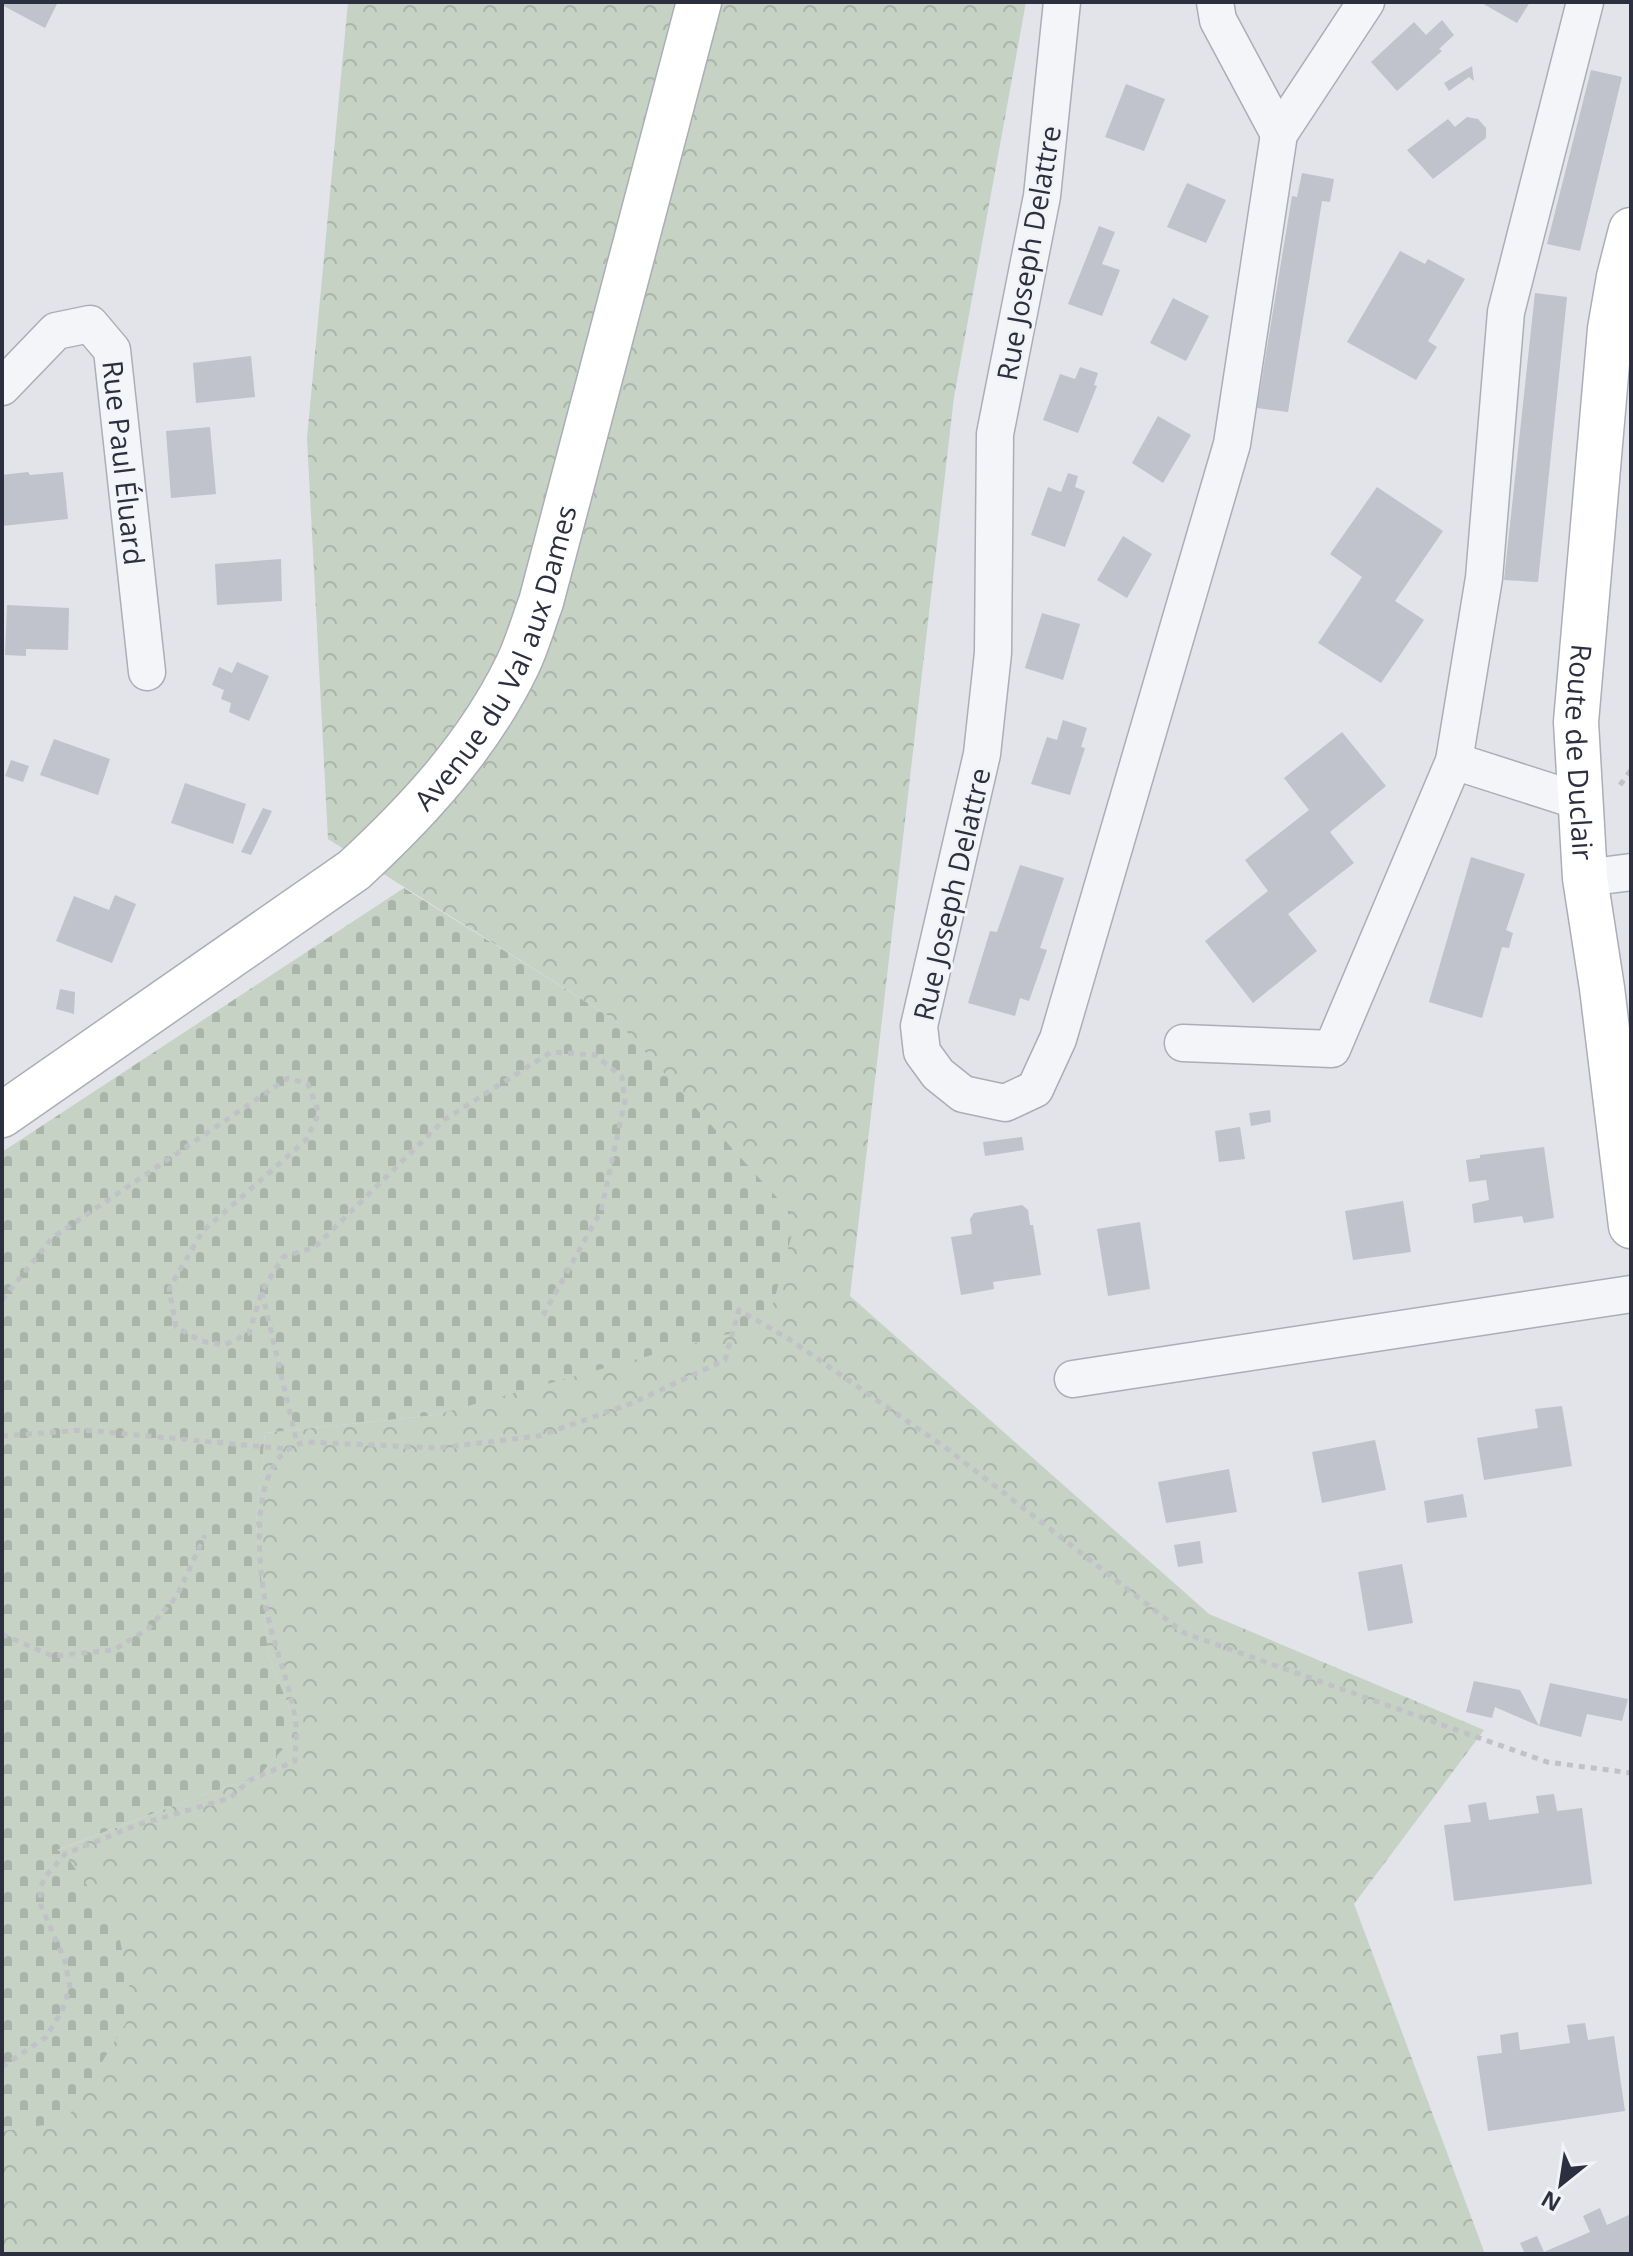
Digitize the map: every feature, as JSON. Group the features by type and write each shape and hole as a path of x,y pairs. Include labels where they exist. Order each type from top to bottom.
{"main road":[{"name":"Avenue du Val aux Dames","path":"2,1115 354,870 407,821 448,775 481,728 517,665 541,602 699,2"},
{"name":"Route de Duclair","path":"1631,230 1610,329 1576,722 1585,878 1602,988 1631,1226"}],"street":[{"name":"Rue Joseph Delattre","path":"1062,2 1042,196 995,434 993,653 982,754 919,1026 922,1052 938,1074 963,1094 1005,1103 1035,1089 1058,1039 1232,444 1279,134 1366,2"},
{"path":"1215,2 1218,20 1279,134"},
{"path":"1183,1043 1332,1049 1454,761 1484,578 1506,312 1585,2"},
{"name":"Rue Paul Éluard","path":"2,387 56,331 90,324 112,350 147,672"},
{"path":"1454,761 1582,802"},
{"path":"1585,878 1630,879"},
{"path":"1073,1379 1631,1294"}],"path":[{"path":"2,1300 52,1238 288,1078 308,1084 319,1113 306,1140 202,1232 169,1289 176,1327 201,1341 225,1345 249,1333 262,1291 283,1257 315,1247 444,1120 551,1052 595,1055 622,1077 625,1101 601,1211 542,1317"},
{"path":"262,1291 297,1443"},
{"path":"2,2067 46,2037 62,2011 70,1987 65,1961 41,1906 40,1889 45,1877 65,1854 137,1825 230,1798 250,1780 295,1761 296,1721 270,1627 259,1536 268,1479 279,1457 297,1443 439,1448 539,1436 630,1404 725,1360 739,1310 789,1339 946,1448 1184,1633 1547,1762 1631,1773"},
{"path":"2,1436 84,1430 288,1449"},
{"path":"2,1634 52,1656 114,1650 149,1628 177,1596 205,1535"}],"green space":[{"path":"348,2 1026,2 954,397 850,1296 1209,1614 1484,1730 1354,1904 1485,2254 2,2254 2,2131 65,2121 55,1851 258,1777 299,1731 268,1655 256,1524 265,1433 435,1415 518,1390 618,1022 328,839 307,438"},
{"path":"404,888 618,1022 796,1219 768,1323 435,1415 265,1433 256,1524 268,1655 299,1731 258,1777 57,1850 65,1854 118,1930 134,2010 65,2122 2,2131 2,1152"}],"building":[{"path":"2,2 58,2 45,28 2,5"},
{"path":"1480,2 1530,2 1517,23"},
{"path":"1442,20 1454,35 1439,49 1442,51 1397,91 1371,62 1414,22 1426,35"},
{"path":"1472,66 1474,81 1469,77 1449,91 1444,83"},
{"path":"1591,70 1622,77 1580,251 1547,244"},
{"path":"1126,84 1165,99 1144,151 1105,137"},
{"path":"1467,117 1478,119 1486,128 1486,138 1433,179 1407,150 1448,119 1455,127"},
{"path":"1302,173 1334,179 1330,202 1322,201 1288,412 1257,408 1292,196 1297,197"},
{"path":"1187,183 1226,200 1206,243 1167,227"},
{"path":"1099,226 1115,232 1102,264 1120,270 1102,316 1068,304"},
{"path":"1400,251 1425,264 1428,259 1465,279 1428,341 1437,347 1416,380 1347,342"},
{"path":"1535,293 1567,297 1538,582 1504,580"},
{"path":"1173,298 1209,316 1186,361 1150,343"},
{"path":"251,356 255,397 196,403 193,363"},
{"path":"1080,367 1098,373 1094,385 1097,386 1078,433 1043,420 1060,374 1075,379"},
{"path":"1158,416 1191,435 1163,483 1132,463"},
{"path":"210,427 216,494 171,498 166,431"},
{"path":"28,472 30,475 63,472 68,519 2,526 2,475"},
{"path":"1068,473 1078,476 1075,487 1085,491 1065,547 1031,535 1048,487 1061,492"},
{"path":"1377,487 1443,531 1395,601 1424,620 1381,683 1318,643 1362,577 1330,554"},
{"path":"1123,536 1152,554 1127,598 1097,580"},
{"path":"281,559 282,601 217,605 215,564"},
{"path":"7,605 69,608 68,650 26,649 26,656 5,655"},
{"path":"1042,613 1080,624 1063,680 1025,668"},
{"path":"237,662 269,676 249,721 229,712 231,703 221,699 224,690 212,685 219,667 232,673"},
{"path":"1063,720 1087,728 1081,747 1085,748 1070,795 1031,784 1047,737 1057,740"},
{"path":"1342,732 1386,786 1330,832 1354,863 1288,914 1317,951 1253,1003 1205,941 1268,891 1245,860 1309,810 1284,778"},
{"path":"54,739 110,759 98,795 40,775"},
{"path":"11,760 29,766 23,782 5,776"},
{"path":"185,783 246,804 233,844 171,823"},
{"path":"263,808 272,811 251,855 241,852"},
{"path":"1471,857 1525,874 1506,930 1513,933 1509,948 1502,947 1482,1018 1429,1002"},
{"path":"1020,865 1064,878 1040,948 1047,950 1029,1001 1020,998 1015,1016 968,1003 990,931 997,932"},
{"path":"115,895 136,904 112,963 56,941 74,896 109,910"},
{"path":"60,989 75,992 74,1014 56,1009"},
{"path":"1270,1110 1271,1122 1251,1126 1249,1113"},
{"path":"1240,1127 1245,1159 1219,1162 1215,1131"},
{"path":"1022,1137 1024,1150 985,1156 983,1142"},
{"path":"1544,1147 1554,1218 1524,1223 1522,1216 1474,1223 1472,1204 1489,1200 1486,1180 1469,1182 1466,1160 1480,1158 1480,1155"},
{"path":"1403,1201 1411,1252 1353,1260 1345,1211"},
{"path":"1022,1205 1028,1210 1030,1225 1033,1225 1041,1275 993,1282 994,1289 961,1295 951,1237 972,1234 970,1219 974,1213"},
{"path":"1140,1222 1150,1289 1108,1296 1097,1229"},
{"path":"1562,1406 1572,1466 1484,1480 1477,1438 1538,1428 1535,1409"},
{"path":"1375,1440 1386,1490 1322,1503 1312,1452"},
{"path":"1229,1469 1237,1512 1166,1523 1158,1482"},
{"path":"1463,1494 1467,1517 1427,1523 1424,1501"},
{"path":"1200,1541 1203,1563 1178,1567 1174,1545"},
{"path":"1402,1564 1413,1623 1368,1631 1358,1572"},
{"path":"1474,1681 1520,1690 1539,1726 1495,1707 1492,1718 1466,1712"},
{"path":"1550,1683 1628,1699 1622,1721 1587,1714 1581,1737 1539,1726"},
{"path":"1554,1794 1557,1811 1582,1808 1592,1884 1454,1901 1444,1825 1471,1822 1468,1805 1486,1802 1489,1820 1539,1813 1536,1796"},
{"path":"1585,2023 1588,2040 1614,2036 1625,2111 1488,2131 1477,2056 1502,2053 1500,2035 1518,2032 1520,2050 1570,2043 1567,2025"},
{"path":"1600,2208 1607,2225 1631,2214 1631,2254 1525,2254 1520,2243 1537,2236 1544,2252 1590,2232 1583,2216"}]}
